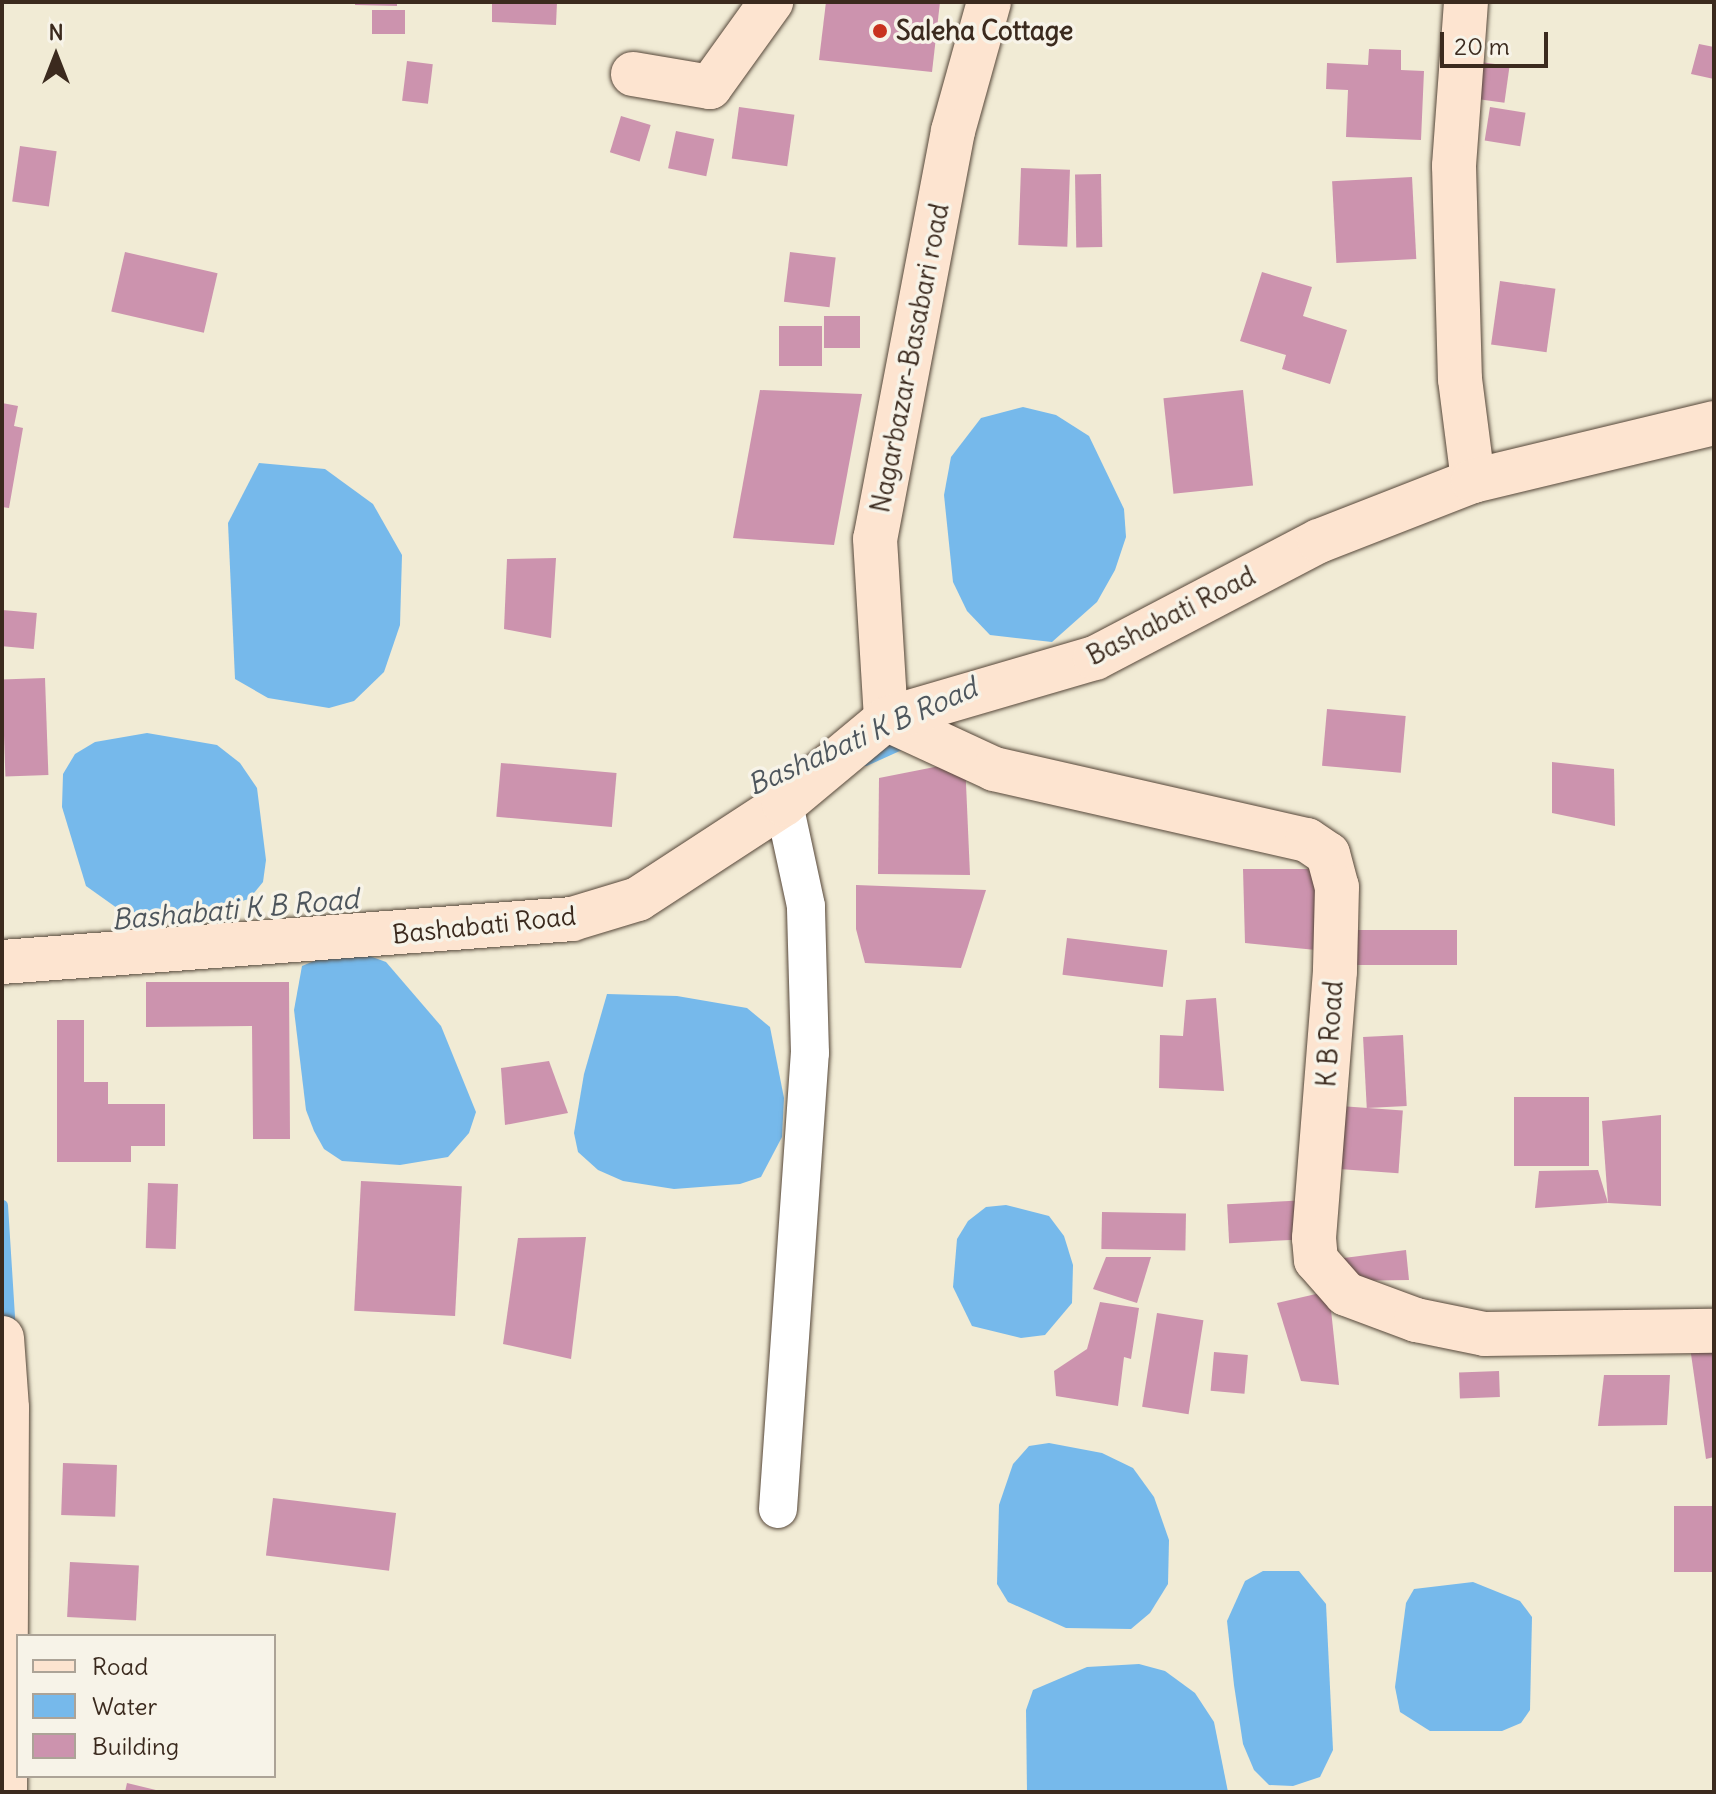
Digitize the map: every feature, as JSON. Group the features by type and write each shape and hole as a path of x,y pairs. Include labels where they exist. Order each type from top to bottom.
{"street":[{"path":"633,74 710,87 771,2"},
{"name":"Nagarbazar-Basabari road","path":"886,719 875,539 953,131 989,2"},
{"path":"1466,2 1454,166 1460,379 1473,481"},
{"name":"Bashabati Road","path":"2,962 572,919 638,899 784,804 886,719 1095,658 1319,541 1473,481 1714,423"},
{"name":"K B Road","path":"886,719 994,769 1307,840 1328,854 1337,887 1335,971 1314,1238 1316,1260 1346,1294 1416,1320 1485,1334 1714,1331"},
{"path":"778,1509 810,1053 806,906 784,804"},
{"path":"2,1338 7,1408 5,1792"}],"water":[{"path":"1023,407 1056,415 1089,436 1124,509 1126,537 1115,570 1097,602 1052,642 990,635 967,611 953,582 944,495 951,457 981,418"},
{"path":"259,463 325,469 373,504 402,555 400,625 384,672 354,701 329,708 268,698 235,679 228,523"},
{"path":"147,733 217,745 240,763 257,788 266,860 263,882 249,899 205,911 124,913 86,886 62,807 63,774 75,754 95,742"},
{"path":"335,952 364,954 386,962 441,1026 476,1112 469,1133 448,1157 400,1165 342,1161 324,1149 314,1131 306,1110 294,1010 302,966"},
{"path":"607,994 677,996 747,1008 770,1027 784,1098 782,1137 761,1177 740,1184 674,1189 623,1181 598,1170 578,1152 574,1133 584,1074"},
{"path":"1006,1205 1049,1216 1064,1236 1073,1265 1072,1303 1045,1335 1021,1338 972,1326 953,1287 957,1239 968,1221 986,1207"},
{"path":"1049,1443 1102,1453 1133,1468 1154,1497 1169,1540 1168,1584 1150,1613 1131,1629 1066,1628 1008,1602 997,1584 999,1505 1013,1464 1029,1446"},
{"path":"1263,1571 1299,1571 1326,1604 1333,1750 1320,1777 1293,1786 1269,1785 1254,1770 1243,1744 1234,1685 1227,1621 1245,1581"},
{"path":"1473,1582 1520,1601 1532,1617 1530,1710 1521,1723 1502,1731 1430,1731 1400,1712 1395,1687 1406,1603 1414,1589"},
{"path":"1139,1664 1165,1671 1195,1693 1214,1722 1228,1792 1027,1792 1026,1710 1033,1690 1087,1667"}],"building":[{"path":"355,2 397,2 397,6 355,5"},
{"path":"492,2 557,2 556,25 492,22"},
{"name":"Saleha Cottage","path":"826,2 940,2 932,72 819,60"},
{"path":"372,10 405,10 405,34 372,34"},
{"path":"1699,44 1714,47 1714,79 1691,74"},
{"path":"1369,49 1401,50 1401,70 1424,71 1421,140 1346,137 1348,90 1326,89 1327,63 1368,65"},
{"path":"1466,60 1510,66 1504,103 1461,97"},
{"path":"407,61 433,64 428,104 402,101"},
{"path":"739,107 794,115 787,166 732,158"},
{"path":"1490,107 1526,113 1520,146 1485,141"},
{"path":"621,116 651,125 640,161 610,152"},
{"path":"676,131 714,139 706,176 668,168"},
{"path":"20,146 57,151 49,207 12,201"},
{"path":"1021,168 1070,170 1067,247 1018,245"},
{"path":"1075,174 1101,174 1102,247 1076,247"},
{"path":"1412,177 1416,259 1336,263 1332,181"},
{"path":"125,252 218,273 204,333 111,311"},
{"path":"790,252 836,258 830,307 784,302"},
{"path":"1262,272 1312,287 1303,316 1347,330 1330,384 1282,369 1286,355 1240,341"},
{"path":"1500,281 1555,289 1547,352 1491,344"},
{"path":"824,316 860,316 860,348 824,348"},
{"path":"779,326 822,326 822,366 779,366"},
{"path":"760,390 862,394 834,545 733,538"},
{"path":"1243,390 1253,485 1173,494 1163,398"},
{"path":"2,403 18,406 14,426 23,428 9,508 2,507"},
{"path":"556,558 551,638 504,629 507,559"},
{"path":"2,610 37,613 34,649 2,646"},
{"path":"45,678 48,775 5,776 2,680"},
{"path":"1327,709 1406,716 1401,773 1322,766"},
{"path":"965,761 970,875 878,874 879,778"},
{"path":"1552,762 1614,769 1615,826 1552,813"},
{"path":"501,763 617,773 612,827 496,817"},
{"path":"1243,869 1321,869 1316,950 1245,943"},
{"path":"856,885 986,890 961,968 865,963 856,929"},
{"path":"1342,930 1457,930 1457,965 1342,965"},
{"path":"1067,938 1167,950 1163,987 1062,975"},
{"path":"146,982 289,982 290,1139 253,1139 252,1026 146,1027"},
{"path":"1216,998 1224,1091 1159,1088 1160,1035 1183,1036 1186,1000"},
{"path":"57,1020 84,1020 84,1082 108,1082 108,1104 165,1104 165,1146 131,1146 131,1162 57,1162"},
{"path":"1403,1035 1407,1106 1367,1108 1363,1037"},
{"path":"549,1061 568,1113 505,1125 501,1068"},
{"path":"1514,1097 1589,1097 1589,1166 1514,1166"},
{"path":"1340,1106 1403,1110 1398,1173 1336,1169"},
{"path":"1661,1115 1661,1206 1608,1203 1602,1121"},
{"path":"1598,1170 1608,1203 1535,1208 1539,1171"},
{"path":"361,1181 462,1186 455,1316 354,1311"},
{"path":"148,1183 178,1184 176,1249 146,1248"},
{"path":"1308,1200 1310,1239 1229,1243 1227,1204"},
{"path":"1102,1212 1186,1213 1185,1250 1101,1249"},
{"path":"586,1237 571,1359 503,1344 518,1238"},
{"path":"1406,1250 1409,1280 1342,1281 1344,1258"},
{"path":"1106,1257 1151,1257 1137,1303 1093,1289"},
{"path":"1329,1291 1339,1385 1301,1381 1277,1303"},
{"path":"1100,1302 1139,1308 1131,1359 1124,1357 1118,1406 1056,1396 1054,1371 1087,1349"},
{"path":"1157,1313 1203,1320 1189,1414 1142,1407"},
{"path":"1689,1340 1714,1340 1714,1457 1706,1459"},
{"path":"1214,1352 1248,1355 1244,1394 1211,1391"},
{"path":"1499,1371 1500,1397 1460,1398 1459,1372"},
{"path":"1604,1375 1670,1375 1667,1425 1598,1426"},
{"path":"63,1463 117,1465 115,1517 61,1515"},
{"path":"273,1498 396,1513 389,1571 266,1556"},
{"path":"1674,1506 1714,1506 1714,1572 1674,1572"},
{"path":"70,1562 139,1566 136,1621 67,1617"},
{"path":"127,1783 160,1791 160,1792 125,1792"}],"waterway":[{"name":"Bashabati K B Road","path":"865,760 907,741"},
{"path":"2,1205 10,1332"}],"place":[{"name":"Saleha Cottage","path":"880,31"}]}
